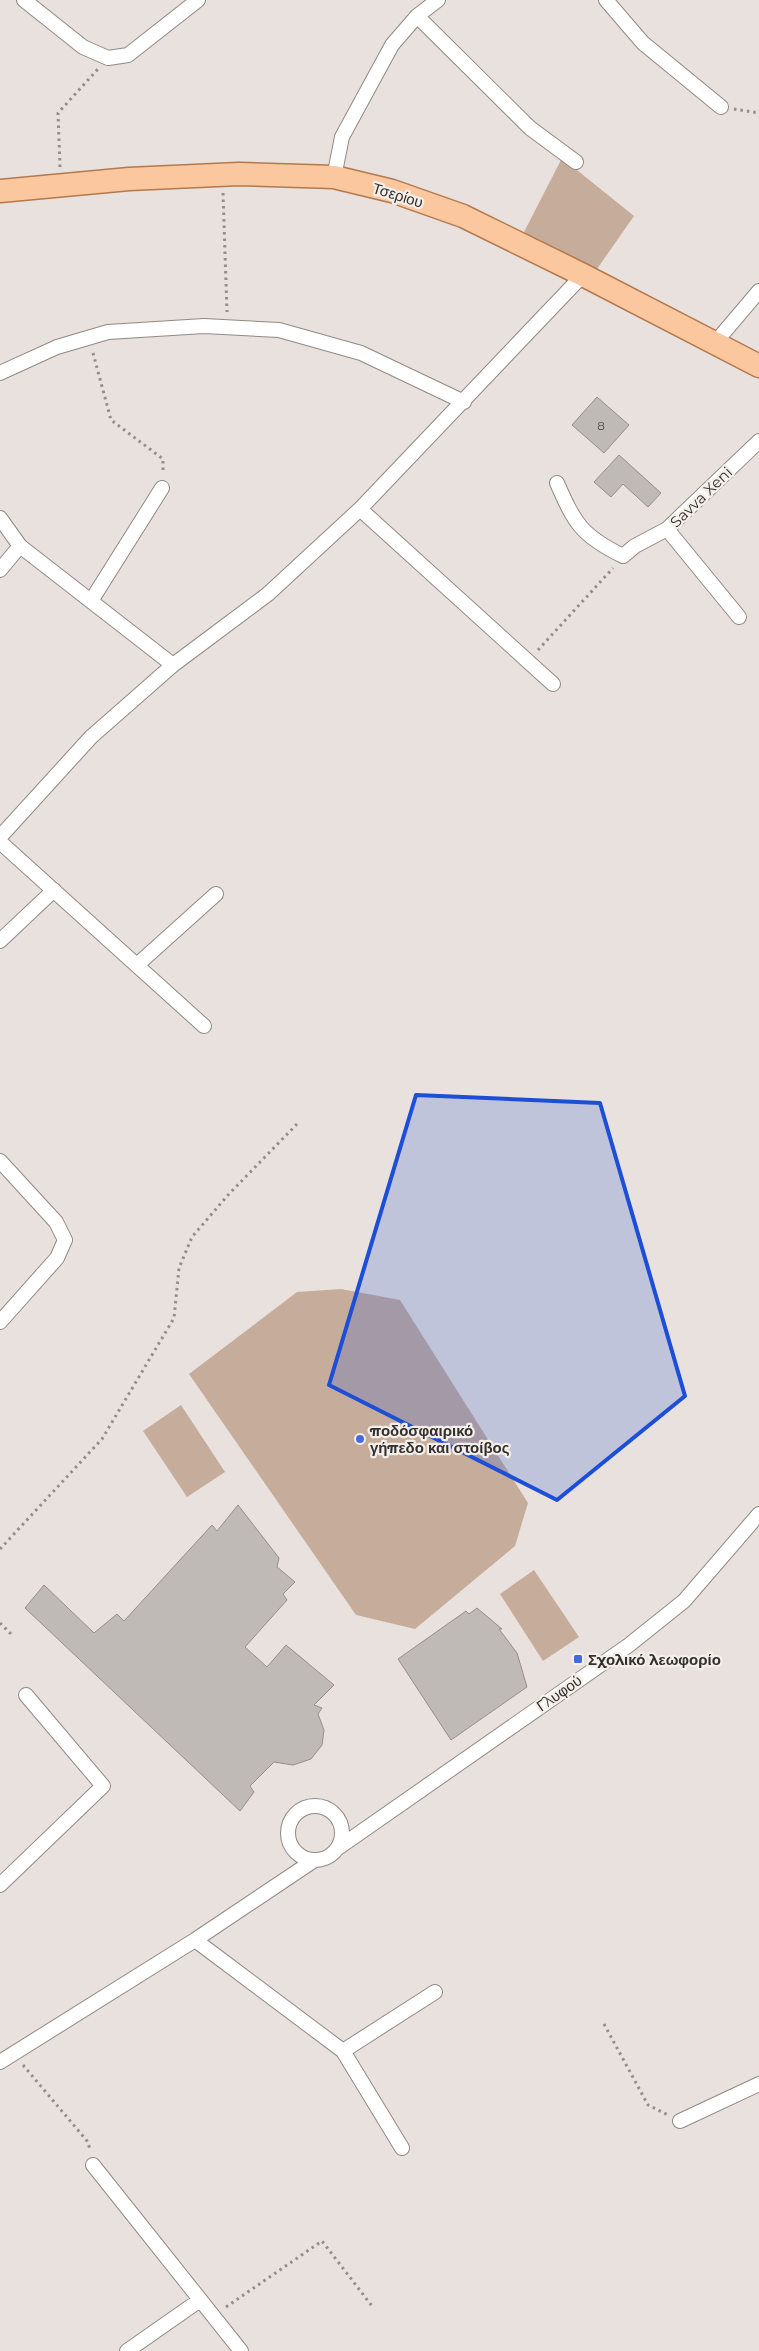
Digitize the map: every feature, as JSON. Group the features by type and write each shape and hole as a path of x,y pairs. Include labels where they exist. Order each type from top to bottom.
{"main road":[{"name":"Τσερίου","path":"0,191 130,179 223,175 334,177 392,192 462,216 583,275 759,366"}],"street":[{"path":"24,0 83,47 108,58 128,54 198,0"},
{"path":"334,177 342,137 392,45 417,16 438,0"},
{"path":"606,0 643,43 721,107"},
{"path":"417,16 530,128 576,162"},
{"path":"0,837 91,737 173,665 268,594 360,509 583,275"},
{"path":"714,344 759,292"},
{"path":"0,373 57,347 108,332 204,326 279,330 361,353 464,402"},
{"name":"Savva Xeni","path":"623,556 635,546 667,529 759,441"},
{"path":"557,483 579,526 598,544 623,556"},
{"path":"91,601 162,488"},
{"path":"360,509 553,684"},
{"path":"0,518 20,546 173,665"},
{"path":"667,529 739,617"},
{"path":"0,570 20,546"},
{"path":"0,842 204,1026"},
{"path":"0,941 54,890"},
{"path":"137,965 216,894"},
{"path":"0,1160 56,1222 65,1240 58,1258 0,1322"},
{"name":"Γλυφού","path":"338,1848 628,1645 684,1601 759,1514"},
{"path":"0,1885 103,1786 26,1695"},
{"path":"316,1805 330,1809 340,1820 343,1834 338,1848 327,1858 314,1860 300,1856 290,1846 287,1831 292,1818 302,1808 316,1805"},
{"path":"0,2062 195,1940 314,1860"},
{"path":"195,1940 342,2051 402,2148"},
{"path":"342,2051 435,1992"},
{"path":"680,2121 759,2084"},
{"path":"93,2165 241,2351"},
{"path":"127,2351 200,2300"}],"path":[{"path":"61,185 58,113 108,58"},
{"path":"721,107 759,113"},
{"path":"223,175 227,327"},
{"path":"88,338 111,420 163,460 162,488"},
{"path":"528,662 623,556"},
{"path":"0,1549 102,1439 174,1318 179,1268 192,1238 228,1195 298,1123"},
{"path":"0,1623 12,1635"},
{"path":"604,2024 648,2105 680,2121"},
{"path":"13,2054 88,2142 93,2165"},
{"path":"213,2316 322,2241 372,2306"}],"highlighted area":[{"path":"416,1095 600,1103 685,1396 557,1500 329,1385"}],"shaded area":[{"path":"562,158 634,216 597,269 523,234"},
{"name":"ποδόσφαιρικό γήπεδο και στοίβος","path":"341,1289 400,1300 528,1503 515,1546 415,1629 356,1615 189,1374 297,1292"},
{"path":"181,1405 225,1472 187,1497 143,1431"},
{"path":"534,1570 579,1637 543,1661 500,1594"}],"building":[{"path":"597,397 629,425 604,453 572,425"},
{"path":"619,455 661,493 648,507 623,484 611,497 594,482"},
{"path":"238,1505 279,1558 277,1567 295,1582 283,1594 287,1600 245,1647 267,1667 286,1645 334,1685 314,1705 322,1708 318,1714 324,1730 322,1745 311,1759 293,1765 274,1762 250,1786 254,1792 240,1811 25,1608 44,1585 94,1633 117,1614 124,1621 212,1525 217,1531"},
{"path":"477,1608 502,1629 499,1629 517,1653 527,1687 451,1740 398,1659 466,1611 469,1614"}],"place":[{"name":"ποδόσφαιρικό γήπεδο και στοίβος","path":"360,1439"},
{"name":"Σχολικό λεωφορίο","path":"578,1659"}]}
